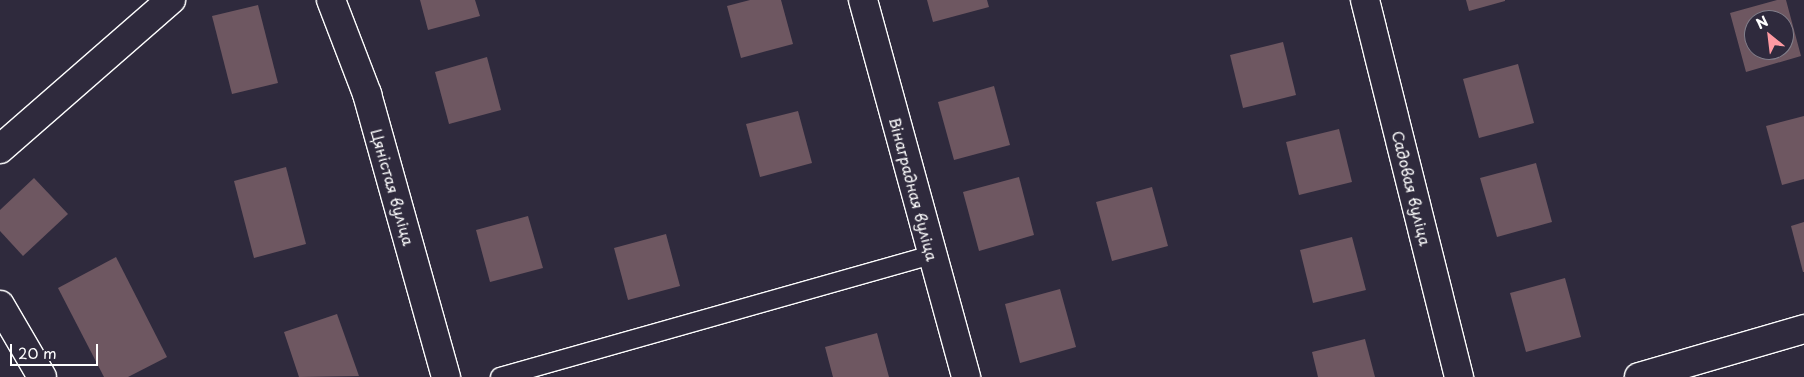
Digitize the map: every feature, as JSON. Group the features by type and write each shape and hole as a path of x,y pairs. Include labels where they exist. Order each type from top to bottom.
{"street":[{"path":"0,149 171,0"},
{"name":"Цяністая вуліца","path":"331,0 367,94 446,377"},
{"name":"Вінаградная вуліца","path":"863,0 966,377"},
{"name":"Садовая вуліца","path":"1365,0 1459,377"},
{"path":"0,305 42,377"},
{"path":"1639,377 1804,329"}],"lane":[{"path":"500,377 932,255"}],"building":[{"path":"420,0 475,0 480,16 428,30"},
{"path":"750,0 781,0 793,44 741,58 727,6"},
{"path":"927,0 987,0 989,7 933,22"},
{"path":"1466,0 1505,0 1505,1 1469,11"},
{"path":"1777,0 1786,0 1789,10 1744,10 1744,60 1787,60 1746,72 1730,13"},
{"path":"258,5 278,83 232,94 212,16"},
{"path":"1794,30 1801,56 1794,58"},
{"path":"1283,42 1296,95 1243,108 1230,55"},
{"path":"487,57 501,110 449,124 435,72"},
{"path":"1518,64 1534,123 1479,138 1463,79"},
{"path":"994,86 1010,145 954,160 938,102"},
{"path":"798,111 812,163 760,177 746,124"},
{"path":"1804,116 1804,179 1782,185 1766,126"},
{"path":"1339,129 1352,182 1299,195 1286,142"},
{"path":"1536,163 1552,222 1497,237 1480,178"},
{"path":"286,167 306,244 254,258 234,181"},
{"path":"1019,177 1034,235 979,251 963,192"},
{"path":"34,178 68,214 23,256 0,231 0,210"},
{"path":"1152,187 1168,246 1112,261 1096,202"},
{"path":"528,216 543,268 490,282 476,230"},
{"path":"1804,222 1804,272 1803,272 1791,226"},
{"path":"666,234 680,286 628,300 614,248"},
{"path":"1352,237 1366,290 1313,303 1300,250"},
{"path":"116,257 167,357 128,377 104,377 58,288"},
{"path":"1565,278 1581,337 1526,352 1510,293"},
{"path":"1060,289 1076,347 1020,363 1005,304"},
{"path":"337,314 359,376 299,377 284,332"},
{"path":"877,333 889,377 833,377 825,347"},
{"path":"1365,339 1375,377 1318,377 1312,352"}]}
